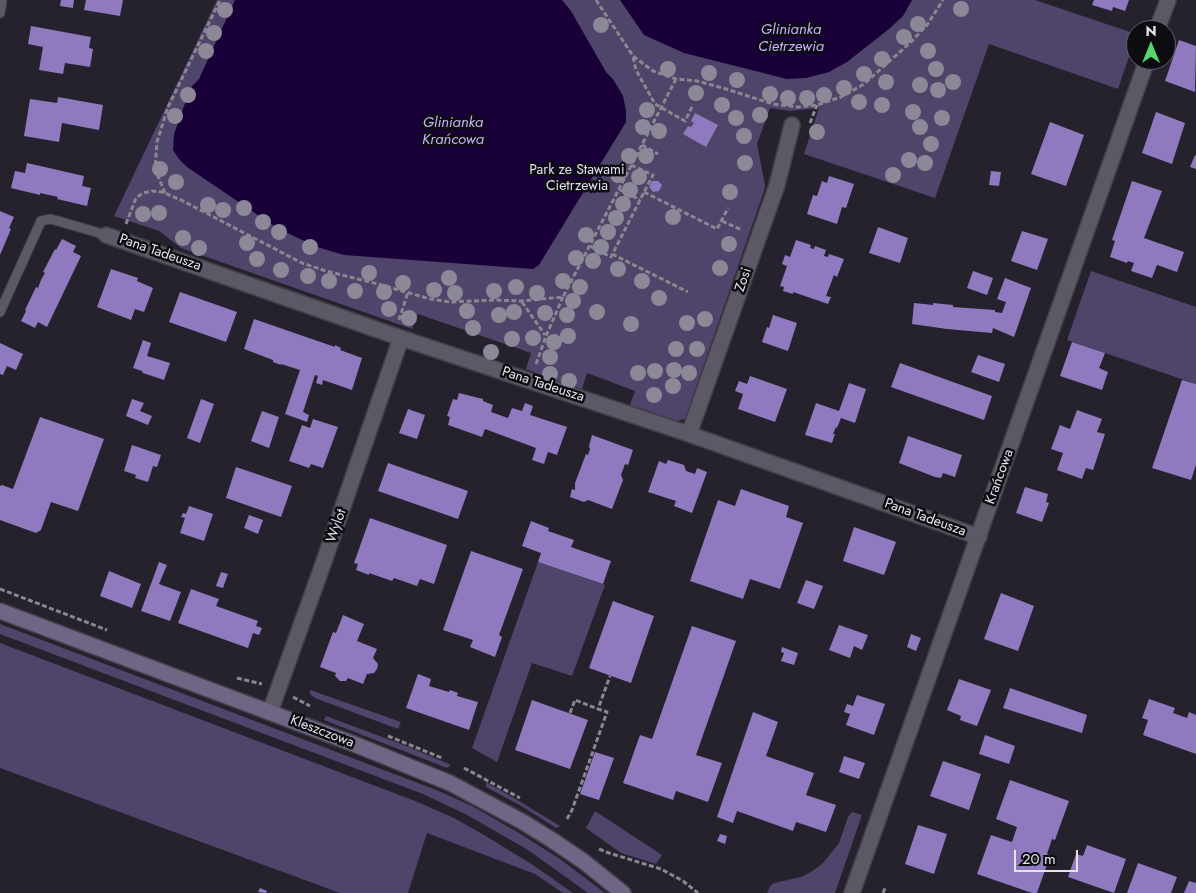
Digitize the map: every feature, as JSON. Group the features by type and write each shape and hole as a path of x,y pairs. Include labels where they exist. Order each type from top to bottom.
{"main road":[{"name":"Kleszczowa","path":"0,611 411,766 472,793 552,840 624,893"}],"street":[{"path":"1161,20 1168,0"},
{"name":"Krańcowa","path":"852,893 1143,70"},
{"name":"Zosi","path":"689,434 777,185 792,125"},
{"name":"Pana Tadeusza","path":"113,237 397,337 689,434 979,536"},
{"name":"Wylot","path":"270,712 322,567 397,337"}],"lane":[{"path":"0,13 2,0"},
{"path":"0,312 41,221 50,219 113,237"}],"path":[{"path":"165,194 155,170 157,142 168,107 220,0"},
{"path":"596,0 633,56 653,71 676,79 698,81 773,104 798,107 817,105 841,97 864,84 927,25 943,0"},
{"path":"633,56 636,70 655,104 685,121 692,107"},
{"path":"530,381 546,336 563,297 676,79"},
{"path":"642,146 658,154"},
{"path":"590,246 611,257 653,175 632,165"},
{"path":"619,189 640,200"},
{"path":"113,237 136,198 143,193 152,191 181,200 302,263 430,299 450,302 521,301 563,297"},
{"path":"644,192 718,229 724,222 728,208"},
{"path":"612,254 688,292"},
{"path":"397,337 408,292"},
{"path":"521,301 546,336"},
{"path":"0,589 108,630"},
{"path":"230,676 267,685"},
{"path":"598,709 610,676"},
{"path":"567,819 572,810 607,712 575,700 570,713"},
{"path":"883,893 885,888"}],"green space":[{"name":"Park ze Stawami Cietrzewia","path":"217,0 1035,0 1126,31 1126,65 1118,89 989,44 935,198 804,154 819,108 790,111 770,108 757,144 765,185 764,191 685,419 677,421 630,405 635,391 587,373 582,389 575,390 539,377 534,372 526,369 531,353 418,314 412,329 181,248 159,231 114,216"},
{"path":"1091,271 1196,307 1196,384 1067,340"},
{"path":"538,562 605,585 572,676 532,663 497,762 472,748"},
{"path":"0,624 439,791 472,806 519,833 560,859 605,893 588,893 528,850 467,815 423,794 0,634"},
{"path":"0,643 415,801 454,818 533,865 573,893 563,893 535,874 427,833 408,893 340,893 0,768"},
{"path":"310,690 401,722 398,729 315,698 310,694"},
{"path":"326,716 451,765 447,768 324,720"},
{"path":"486,782 560,826 556,828 486,787"},
{"path":"595,811 662,855 656,864 621,853 586,828"},
{"path":"852,812 862,815 835,893 767,893 770,886 774,883 801,877 823,863 839,843 848,817"}],"water":[{"name":"Glinianka Krańcowa","path":"235,0 562,0 571,11 606,72 613,79 623,96 626,122 539,265 533,269 344,255 317,247 277,228 187,167 173,150 174,134 192,86 199,79"},
{"name":"Glinianka Cietrzewia","path":"620,0 912,0 903,16 847,62 829,72 806,78 787,79 684,53 644,35"}],"building":[{"path":"61,0 74,0 73,8 60,6"},
{"path":"86,0 123,0 120,16 84,10"},
{"path":"1094,0 1129,0 1125,11 1113,7 1112,11 1092,5"},
{"path":"31,26 91,37 89,48 93,49 90,67 65,63 63,74 39,70 43,47 28,44"},
{"path":"1179,40 1196,46 1195,92 1165,81 1169,70 1176,70 1176,49"},
{"path":"58,97 103,105 99,130 62,123 59,142 24,136 30,99 57,103"},
{"path":"1156,112 1185,123 1172,164 1142,153"},
{"path":"695,113 718,125 706,147 683,134 688,126 691,127 694,123 691,121"},
{"path":"1050,122 1084,135 1066,186 1031,174"},
{"path":"1196,156 1196,169 1190,167"},
{"path":"27,163 84,176 82,186 91,188 87,206 57,199 58,197 11,188 15,171 25,173"},
{"path":"991,171 1001,172 999,186 989,185"},
{"path":"829,176 854,184 846,208 842,207 837,224 807,214 813,195 817,196 822,181 827,183"},
{"path":"652,181 658,181 662,185 659,191 653,192 649,187"},
{"path":"1132,181 1162,191 1144,238 1184,252 1177,272 1157,265 1152,278 1131,271 1134,263 1128,261 1127,263 1110,257 1115,241 1112,240"},
{"path":"0,211 14,217 0,255"},
{"path":"878,227 908,238 900,263 869,253"},
{"path":"1022,231 1048,239 1037,270 1011,261"},
{"path":"62,239 76,246 73,252 81,256 47,327 38,322 35,328 21,321 36,287 38,288 45,273 43,272"},
{"path":"796,240 811,245 810,248 814,249 815,246 826,250 824,256 828,257 829,254 844,259 837,277 834,275 826,296 831,297 828,304 793,292 793,294 783,291 784,287 780,286 787,266 782,264 785,255 790,257"},
{"path":"111,269 138,278 137,281 153,288 144,312 135,309 131,320 97,307"},
{"path":"973,271 993,278 987,295 967,288"},
{"path":"1005,278 1031,288 1014,337 993,328 992,333 912,324 914,303 953,305 953,307 995,310 995,312 1002,313 1006,302 997,299"},
{"path":"180,292 237,312 226,342 169,322"},
{"path":"773,315 797,323 788,351 762,342"},
{"path":"254,319 335,347 335,345 341,348 340,350 362,358 352,390 323,380 322,385 316,383 318,376 315,375 303,412 309,415 307,422 285,414 300,370 273,362 273,360 244,349"},
{"path":"143,340 151,343 147,356 170,363 164,380 133,368"},
{"path":"1072,342 1105,353 1099,368 1108,372 1102,390 1060,376"},
{"path":"0,343 23,354 16,370 7,366 3,375 0,374"},
{"path":"978,355 1005,364 999,382 971,372"},
{"path":"900,363 992,396 984,420 891,387"},
{"path":"750,376 787,389 775,422 738,409 743,394 735,391 739,381 747,384"},
{"path":"1182,380 1196,384 1196,465 1191,480 1152,468"},
{"path":"849,383 866,389 855,423 841,418 833,434 835,434 832,443 805,435 816,403 839,411"},
{"path":"459,393 483,399 483,401 493,405 491,412 508,418 512,408 522,411 525,403 533,406 530,415 567,427 557,455 548,452 544,464 532,460 536,448 485,429 482,437 448,425 450,417 447,416 453,399 457,400"},
{"path":"132,399 144,403 140,411 152,416 148,425 126,416"},
{"path":"201,399 214,404 200,443 187,438"},
{"path":"408,409 425,415 417,439 399,433"},
{"path":"1077,410 1102,419 1097,432 1105,434 1093,470 1086,468 1082,479 1057,470 1063,453 1051,449 1060,425 1070,429"},
{"path":"262,411 279,417 269,448 251,441"},
{"path":"40,417 104,439 78,511 51,502 41,530 36,533 0,520 0,486 13,489"},
{"path":"313,419 338,427 323,468 311,464 309,468 289,461 302,425 310,428"},
{"path":"592,435 633,450 628,465 625,464 621,475 623,480 612,509 588,500 584,502 570,497 572,489 575,490 575,483 586,454 588,455"},
{"path":"908,436 962,455 955,477 943,473 941,478 935,477 899,463"},
{"path":"132,445 161,455 157,467 153,466 148,482 135,478 136,475 124,471"},
{"path":"668,460 684,465 686,471 695,474 697,468 707,472 692,513 674,506 676,501 648,492 659,461 666,464"},
{"path":"388,463 468,491 458,519 378,491"},
{"path":"236,467 292,486 281,517 226,498"},
{"path":"1025,487 1048,494 1046,502 1049,503 1042,522 1016,513"},
{"path":"741,489 789,506 786,517 803,523 780,589 750,579 743,599 690,581 718,500 735,506"},
{"path":"189,506 213,514 204,541 180,533 185,518 181,517 183,513 186,514"},
{"path":"249,515 263,520 258,534 244,528"},
{"path":"370,518 447,545 434,584 420,579 417,586 394,578 392,581 356,570 358,564 354,563"},
{"path":"531,521 549,528 548,531 574,540 571,547 611,561 603,584 538,562 541,553 522,546"},
{"path":"854,527 896,542 884,575 843,561"},
{"path":"471,551 523,569 499,635 502,637 495,657 470,647 473,640 443,630"},
{"path":"159,562 167,565 159,584 181,592 170,621 141,611"},
{"path":"109,571 141,584 132,608 100,596"},
{"path":"221,572 228,574 223,588 216,586"},
{"path":"806,580 823,586 814,609 797,603"},
{"path":"191,589 219,599 216,606 258,621 256,626 262,628 259,635 253,633 248,648 178,623"},
{"path":"1001,593 1034,606 1018,651 984,639"},
{"path":"613,601 654,616 631,683 589,668"},
{"path":"343,615 364,624 357,641 377,649 373,658 378,664 377,669 374,673 367,674 363,684 348,678 346,681 340,681 335,676 336,673 320,667 333,632 336,633"},
{"path":"839,625 868,635 862,650 854,646 850,658 829,650"},
{"path":"692,626 736,641 696,755 722,763 708,802 676,791 673,800 623,783 640,735 652,739"},
{"path":"911,634 921,638 916,651 907,647"},
{"path":"782,647 798,653 794,665 781,661 784,653 781,652"},
{"path":"418,674 431,679 429,686 449,692 450,690 458,693 457,696 478,702 469,730 406,708"},
{"path":"959,679 991,690 977,726 960,720 961,716 947,710"},
{"path":"1010,688 1087,715 1082,733 1003,708"},
{"path":"857,695 885,704 874,735 846,725 850,714 844,712 847,704 853,706"},
{"path":"1149,699 1175,708 1173,713 1187,718 1189,712 1196,715 1196,754 1143,735 1148,720 1142,718"},
{"path":"532,700 588,720 570,769 515,750"},
{"path":"753,712 778,722 766,756 814,773 806,795 836,805 826,832 796,822 793,831 737,811 733,823 717,817"},
{"path":"985,735 1015,746 1009,764 979,754"},
{"path":"595,752 614,758 599,800 580,794"},
{"path":"844,756 865,763 859,779 839,772"},
{"path":"943,761 981,774 969,810 930,796"},
{"path":"1010,780 1069,801 1055,840 1052,839 1047,854 1050,856 1037,893 1032,893 977,874 991,835 1012,842 1017,827 996,819"},
{"path":"918,825 947,834 934,874 905,864"},
{"path":"720,834 727,836 725,844 717,841"},
{"path":"1087,845 1126,859 1114,893 1068,877 1076,854 1083,856"},
{"path":"1138,863 1177,877 1171,893 1127,893"},
{"path":"1189,881 1196,883 1196,893 1184,893"},
{"path":"260,888 267,891 266,893 258,892"}]}
